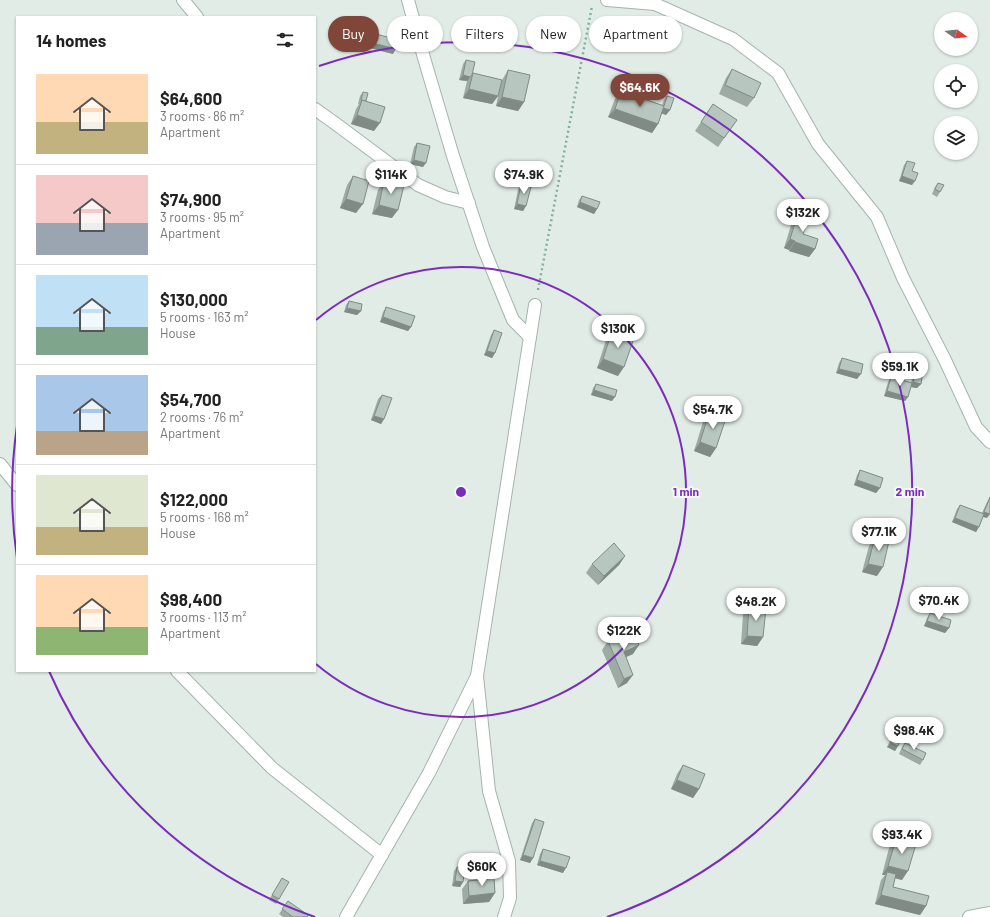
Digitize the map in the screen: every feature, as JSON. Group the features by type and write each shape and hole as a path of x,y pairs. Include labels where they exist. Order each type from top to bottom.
{"street":[{"path":"182,0 196,16"},
{"path":"408,0 449,141 483,247 513,320 530,337"},
{"path":"608,0 655,4 733,38 778,73 818,144 877,217 903,278 945,360 976,427 990,442"},
{"path":"316,110 418,185 445,197 469,203"},
{"path":"504,917 510,898 509,861 489,791 477,676 535,305"},
{"path":"0,464 16,484"},
{"path":"178,672 272,768 382,855"},
{"path":"346,917 429,773 477,676"},
{"path":"969,917 990,913"}],"path":[{"path":"535,305 594,0"}],"building":[{"path":"379,35 387,37 387,47 379,45"},
{"path":"466,60 475,62 472,75 470,77 463,75"},
{"path":"732,69 761,83 754,98 725,85"},
{"path":"508,70 530,75 524,102 502,97"},
{"path":"473,73 502,80 498,96 469,89"},
{"path":"621,91 664,106 658,124 615,109"},
{"path":"363,92 368,93 366,101 361,100"},
{"path":"667,96 674,98 670,110 663,108"},
{"path":"362,100 385,107 380,123 357,115"},
{"path":"713,104 737,120 724,138 701,122"},
{"path":"417,143 430,146 426,163 414,160"},
{"path":"907,161 915,163 912,171 918,173 915,181 902,176"},
{"path":"508,169 529,174 527,183 505,178"},
{"path":"353,176 369,181 363,204 346,199"},
{"path":"384,181 404,185 398,210 379,205"},
{"path":"938,183 944,185 940,192 935,189"},
{"path":"521,185 531,187 526,206 517,204"},
{"path":"582,196 600,202 597,209 580,202"},
{"path":"798,214 809,217 803,234 818,239 815,249 790,239"},
{"path":"349,301 362,304 361,311 347,308"},
{"path":"386,307 415,316 411,327 383,317"},
{"path":"494,330 502,333 495,353 487,351"},
{"path":"612,331 634,338 624,367 603,359"},
{"path":"842,358 863,364 861,374 839,369"},
{"path":"917,369 923,371 921,384 913,382"},
{"path":"891,377 912,383 908,397 887,391"},
{"path":"596,384 617,390 615,397 594,390"},
{"path":"382,395 392,398 384,419 374,416"},
{"path":"709,413 726,418 716,448 700,442"},
{"path":"860,470 883,478 880,488 857,480"},
{"path":"990,497 990,514 984,512"},
{"path":"960,505 984,514 979,527 955,518"},
{"path":"875,537 889,541 883,567 868,564"},
{"path":"614,543 625,556 604,576 592,564"},
{"path":"749,607 766,608 763,637 747,636"},
{"path":"930,613 951,620 949,628 927,621"},
{"path":"633,630 639,645 624,652 633,675 624,679 608,641"},
{"path":"896,730 903,733 898,746 891,743"},
{"path":"905,743 926,753 923,760 902,749"},
{"path":"683,765 705,774 699,789 677,780"},
{"path":"535,819 544,822 533,858 523,855"},
{"path":"896,839 916,844 908,871 888,866"},
{"path":"543,849 570,857 566,868 540,861"},
{"path":"457,867 465,868 463,882 455,881"},
{"path":"887,872 896,874 893,887 929,896 926,906 881,895"},
{"path":"282,878 289,882 279,899 272,895"},
{"path":"494,878 495,893 469,896 468,881"},
{"path":"288,901 308,915 307,917 293,917 282,909"}]}
